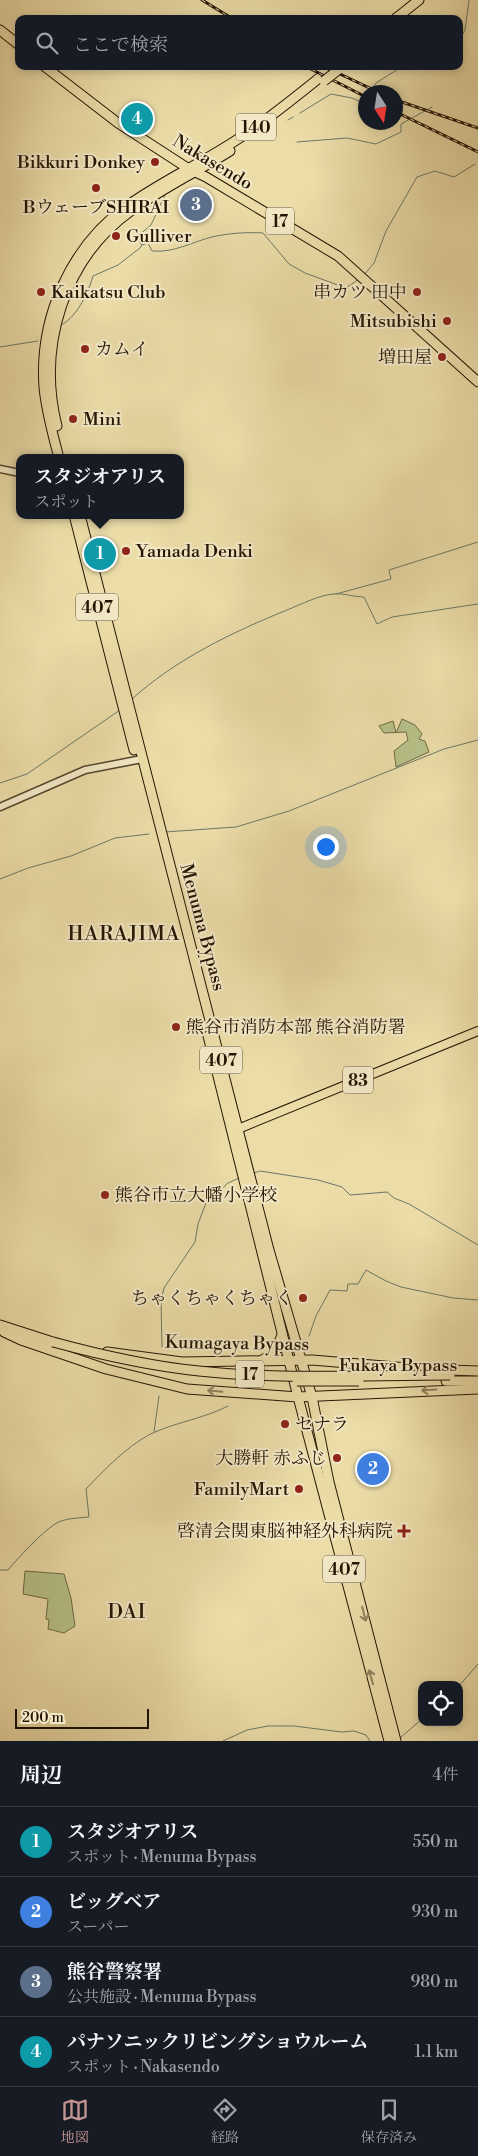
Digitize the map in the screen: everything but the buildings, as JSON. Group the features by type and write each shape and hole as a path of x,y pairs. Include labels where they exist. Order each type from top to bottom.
{"highway":[{"path":"400,15 419,0"},
{"path":"407,15 426,0"},
{"path":"0,30 15,42"},
{"name":"Nakasendo","path":"49,70 118,123 192,170 324,246 362,277 478,382"},
{"name":"140","path":"192,170 246,140 333,70"},
{"path":"58,454 46,406 43,366 50,321 62,286 81,253 114,216 143,196 192,170"},
{"path":"64,454 54,410 50,367 56,322 68,288 87,256 118,222 145,201 192,170"},
{"name":"407","path":"75,519 124,697"},
{"name":"407","path":"81,519 124,697"},
{"name":"Menuma Bypass","path":"124,697 264,1252 282,1334"},
{"name":"Menuma Bypass","path":"140,760 300,1360"},
{"name":"Kumagaya Bypass","path":"1,1329 52,1345 182,1362 300,1360 478,1373"},
{"name":"17","path":"1,1329 21,1340 136,1378 187,1389 312,1397 478,1388"},
{"path":"260,1361 275,1353 282,1334"},
{"name":"407","path":"282,1334 394,1740"},
{"name":"Fukaya Bypass","path":"52,1345 129,1361 200,1372 448,1378 478,1381"},
{"name":"407","path":"300,1360 312,1397 330,1482 394,1740"},
{"name":"Fukaya Bypass","path":"448,1378 478,1373"}],"main road":[{"name":"83","path":"238,1129 478,1031"}],"street":[{"path":"0,469 16,472"},
{"path":"0,807 85,770 140,760"}],"green space":[{"path":"402,719 415,725 422,734 419,739 425,741 429,752 396,767 394,751 408,740 406,732 396,732"},
{"path":"393,721 396,732 384,733 379,726"},
{"path":"25,1571 64,1574 71,1598 75,1626 64,1633 48,1629 49,1620 46,1619 48,1599 23,1594"}],"waterway":[{"path":"463,33 469,0"},
{"path":"375,85 397,70"},
{"path":"300,113 331,94 358,101"},
{"path":"297,142 347,138 376,144 401,132 401,124 432,107"},
{"path":"288,120 293,117"},
{"path":"364,275 374,263 386,231 417,177 435,171 454,177 475,164"},
{"path":"60,326 77,311 93,276 118,265 140,248 142,245 138,240 138,236 151,225 165,195"},
{"path":"142,245 148,243 152,251 160,251 175,249 218,236 238,233 263,233 289,264 305,273 346,288 359,279"},
{"path":"0,347 38,341"},
{"path":"336,594 391,579 389,570 478,542"},
{"path":"132,699 167,671 226,637 322,596 338,594 364,597 377,624 392,617 478,604"},
{"path":"0,783 27,774 120,710"},
{"path":"165,832 236,827 289,811 444,749 478,740"},
{"path":"0,879 28,868 71,856 115,838 149,834"},
{"path":"254,1173 260,1171 318,1180 342,1187 350,1195 387,1192 394,1198 409,1204 478,1245"},
{"path":"162,1347 161,1301 164,1288 195,1242 198,1224 206,1203 228,1183 239,1178"},
{"path":"309,1336 316,1316 330,1290 347,1291 348,1284 358,1284 366,1270 401,1287 453,1298 478,1300"},
{"path":"154,1432 159,1396"},
{"path":"0,1570 8,1570 36,1540 55,1524 67,1519 89,1517 86,1489 136,1443 155,1432 228,1406"},
{"path":"463,1681 478,1664"},
{"path":"400,1738 418,1722"},
{"path":"223,1741 247,1730 268,1726 294,1726 342,1732 354,1731 366,1735 370,1741"}],"railway":[{"path":"202,0 226,15"},
{"path":"313,70 358,93"},
{"path":"331,70 363,85"},
{"path":"403,102 478,128"},
{"path":"403,115 478,152"}],"place":[{"name":"パナソニックリビングショウルーム","path":"137,119"},
{"name":"Bikkuri Donkey","path":"155,162"},
{"name":"BウェーブSHIRAI","path":"96,188"},
{"name":"熊谷警察署","path":"196,205"},
{"name":"Gulliver","path":"116,236"},
{"name":"Kaikatsu Club","path":"41,292"},
{"name":"串カツ 田中","path":"417,292"},
{"name":"Mitsubishi","path":"447,321"},
{"name":"カムイ","path":"85,349"},
{"name":"増田屋","path":"442,357"},
{"name":"Mini","path":"73,419"},
{"name":"Yamada Denki","path":"126,551"},
{"name":"スタジオアリス","path":"100,554"},
{"name":"熊谷市消防本部 熊谷消防署","path":"176,1027"},
{"name":"熊谷市立大幡小学校","path":"105,1195"},
{"name":"ちゃくちゃくちゃく","path":"303,1298"},
{"name":"セナラ","path":"285,1424"},
{"name":"大勝軒 赤ふじ","path":"337,1458"},
{"name":"ビッグベア","path":"373,1469"},
{"name":"FamilyMart","path":"299,1489"},
{"name":"啓清会関東脳神経外科病院","path":"404,1531"}],"district":[{"name":"HARAJIMA","path":"124,933"},
{"name":"DAI","path":"127,1611"}]}
